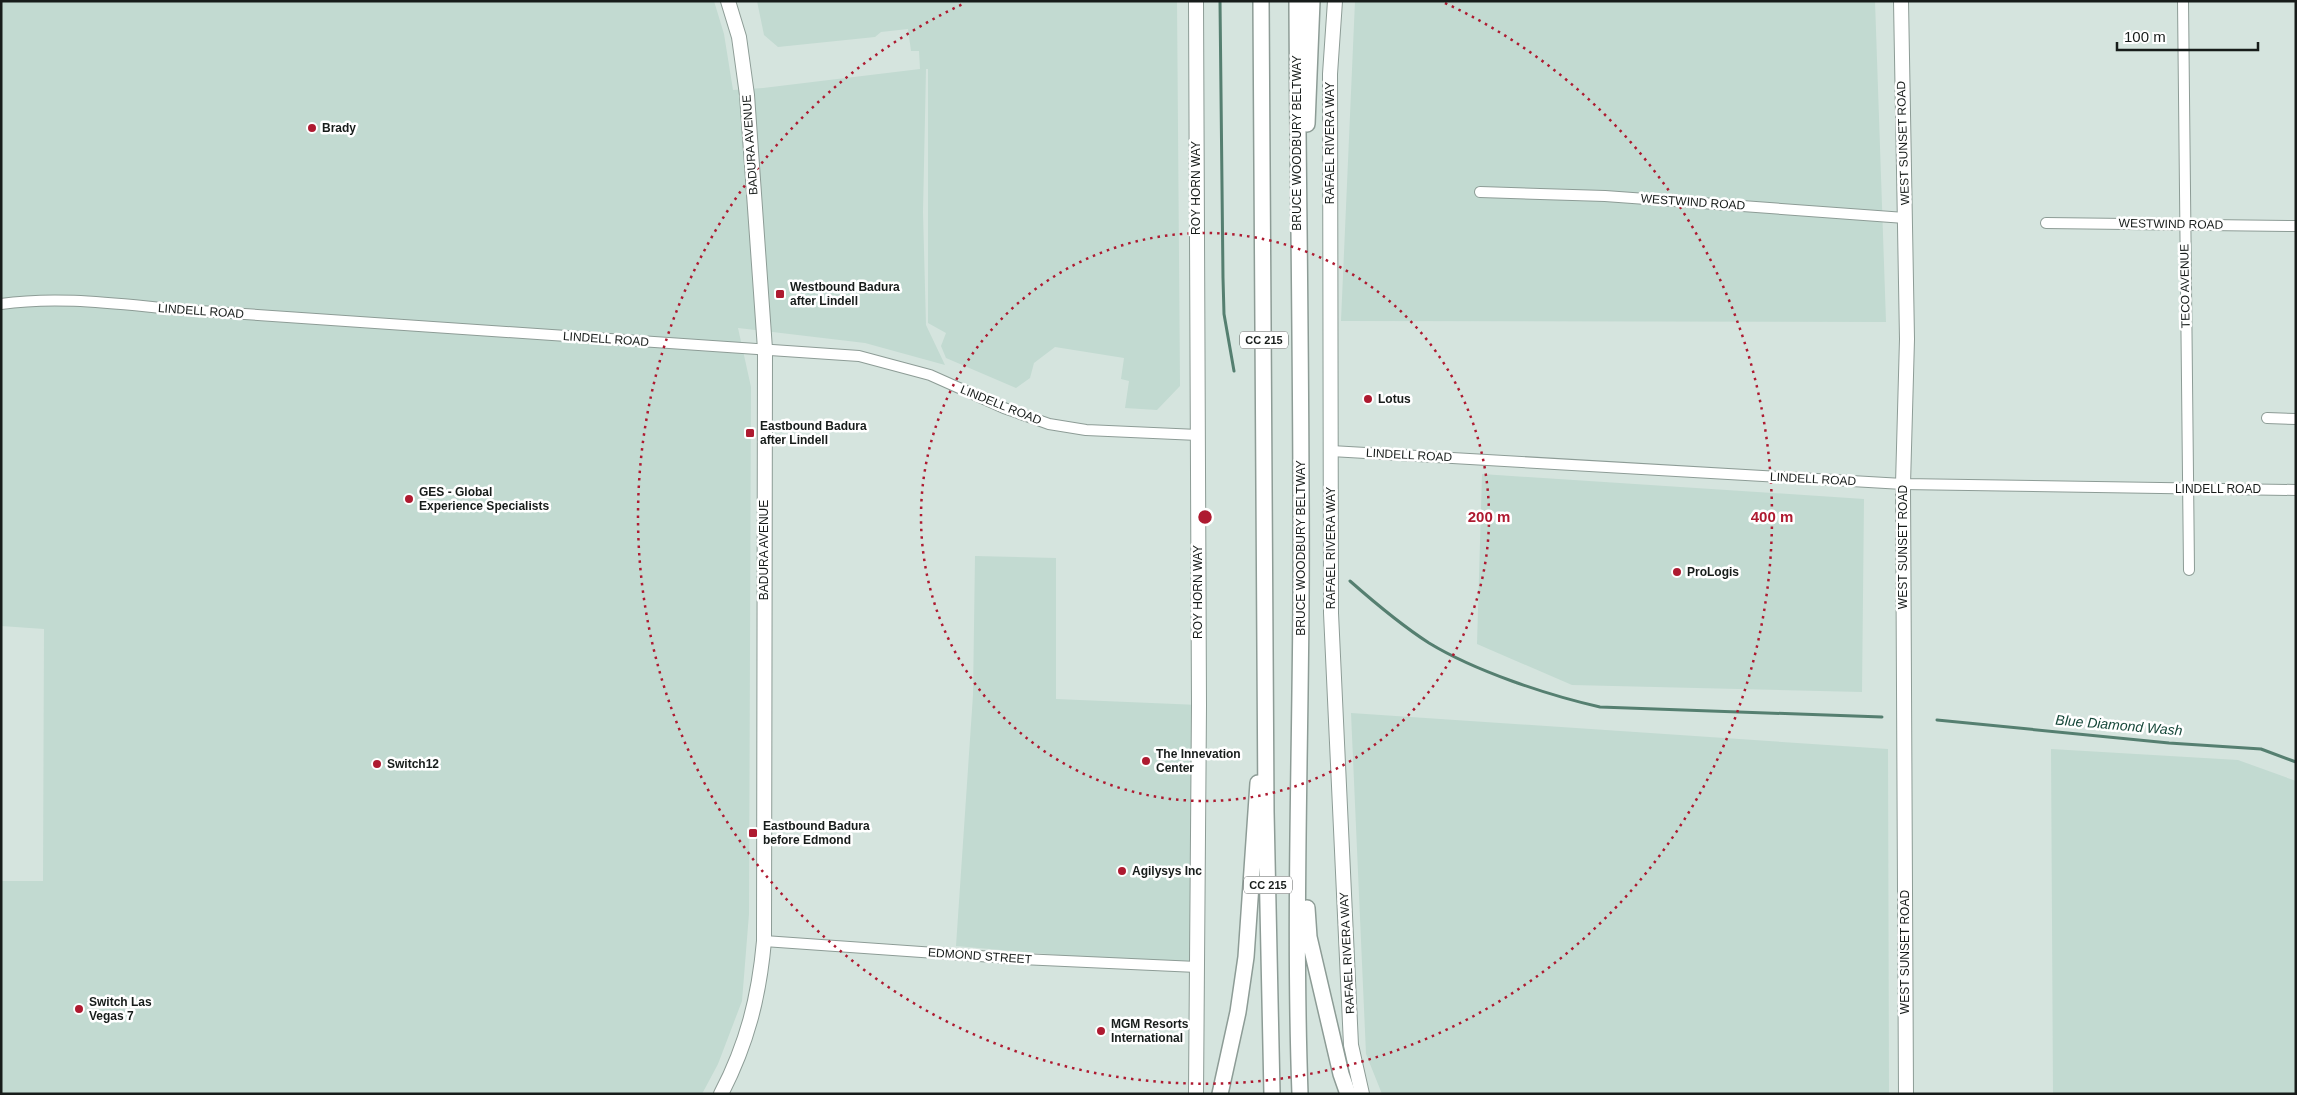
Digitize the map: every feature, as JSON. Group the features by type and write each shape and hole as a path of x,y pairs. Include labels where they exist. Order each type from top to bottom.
{"highway":[{"name":"BRUCE WOODBURY BELTWAY","path":"1297,1 1298,232 1302,454 1297,1026 1300,1094"},
{"path":"1298,232 1305,191 1312,1"},
{"name":"CC 215","path":"1261,2 1266,812 1272,1094"},
{"path":"1220,1094 1238,1012 1246,957 1252,844 1266,677"},
{"path":"1298,838 1305,881 1309,937 1341,1074 1348,1094"}],"main road":[{"name":"BADURA AVENUE","path":"722,1094 733,1072 754,1015 761,976 764,941 765,349 747,98 739,36 728,1"},
{"name":"ROY HORN WAY","path":"1196,1 1198,435 1196,1094"},
{"name":"RAFAEL RIVERA WAY","path":"1334,1 1330,74 1332,613 1335,718 1351,1045 1362,1094"},
{"name":"WEST SUNSET ROAD","path":"1901,1 1901,110 1907,339 1903,484 1906,1094"}],"street":[{"name":"TECO AVENUE","path":"2182,1 2189,570"},
{"name":"WESTWIND ROAD","path":"1480,192 1605,196 1905,218"},
{"name":"WESTWIND ROAD","path":"2046,223 2296,226"},
{"name":"LINDELL ROAD","path":"1,304 31,300 84,301 185,310 859,356 930,375 1004,408 1050,424 1086,430 1198,435"},
{"path":"2266,418 2296,419"},
{"name":"LINDELL ROAD","path":"1331,451 1903,484 2296,490"},
{"name":"EDMOND STREET","path":"764,941 1021,959 1197,967"}],"shaded area":[{"path":"1,1 714,1 724,34 733,90 920,69 919,51 911,51 908,29 881,32 875,37 778,47 764,35 757,1 1177,1 1180,386 1157,410 1125,408 1129,381 1121,379 1124,358 1055,347 1034,363 1030,378 1016,388 946,358 941,346 946,333 928,323 928,69 926,69 923,212 926,325 945,365 865,343 738,328 751,387 749,914 742,1001 718,1064 702,1094 1,1094 1,881 43,881 44,629 1,626"},
{"path":"1355,1 1875,1 1886,322 1341,321"},
{"path":"1482,474 1864,499 1862,692 1572,685 1477,644"},
{"path":"975,556 1056,558 1056,699 1199,705 1197,967 956,946 973,695"},
{"path":"1351,713 1888,749 1889,1094 1382,1094 1366,1054"},
{"path":"2051,749 2238,760 2296,781 2296,1094 2053,1094"}],"waterway":[{"path":"1220,1 1224,314 1234,371"},
{"path":"1350,581 1408,629 1447,653 1512,681 1579,702 1600,707 1882,717"},
{"name":"Blue Diamond Wash","path":"1937,720 2169,743 2261,749 2296,762"}],"place":[{"name":"Brady","path":"312,128"},
{"name":"Westbound Badura after Lindell","path":"780,294"},
{"name":"Lotus","path":"1368,399"},
{"name":"Eastbound Badura after Lindell","path":"750,433"},
{"name":"GES - Global Experience Specialists","path":"409,499"},
{"name":"ProLogis","path":"1677,572"},
{"name":"The Innevation Center","path":"1146,761"},
{"name":"Switch12","path":"377,764"},
{"name":"Eastbound Badura before Edmond","path":"753,833"},
{"name":"Agilysys Inc","path":"1122,871"},
{"name":"Switch Las Vegas 7","path":"79,1009"},
{"name":"MGM Resorts International","path":"1101,1031"}]}
